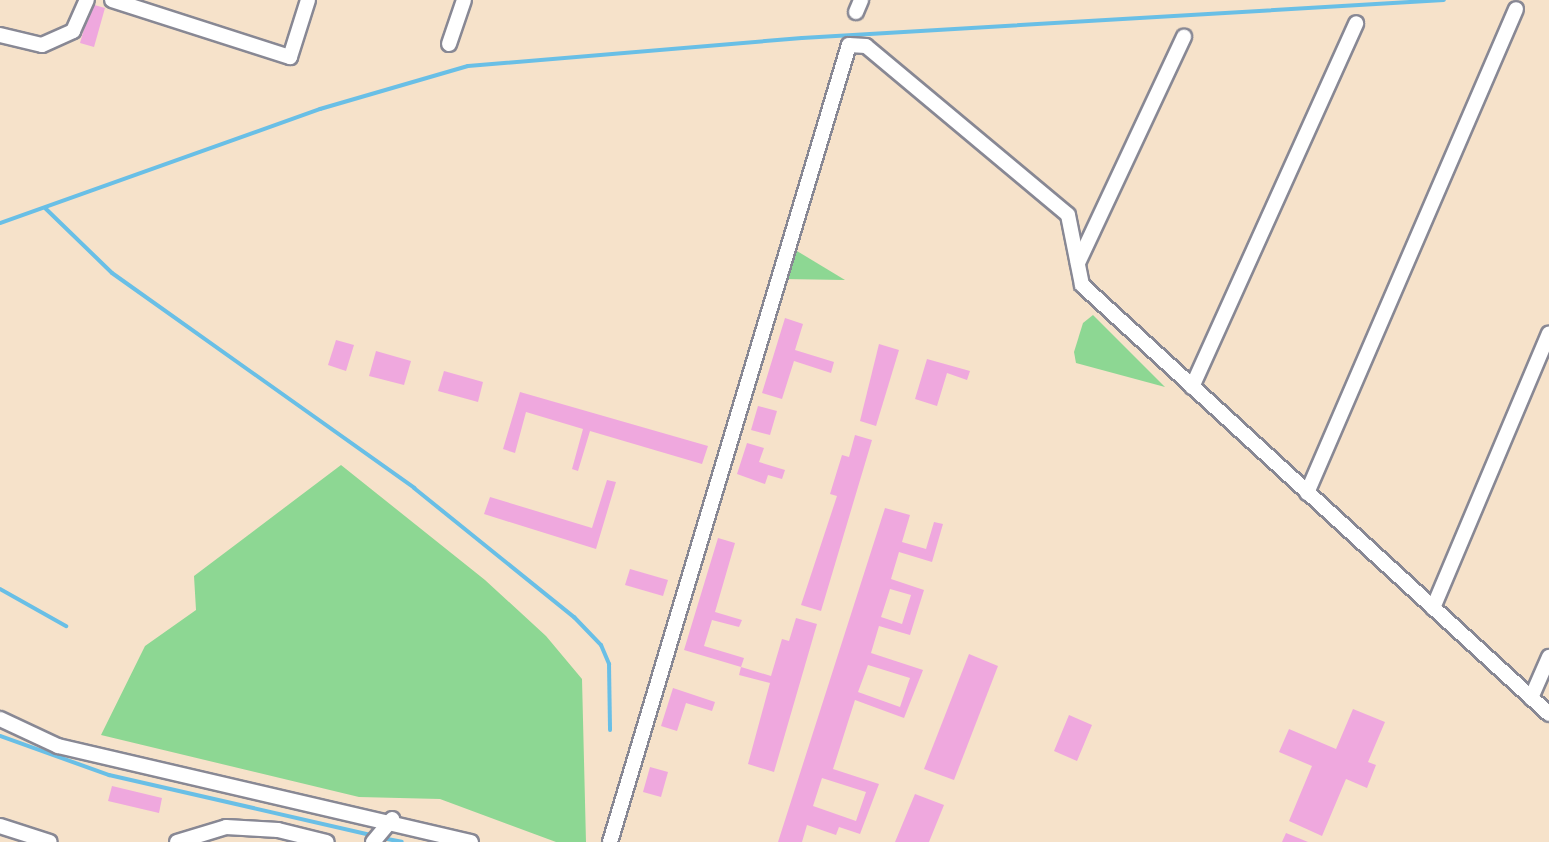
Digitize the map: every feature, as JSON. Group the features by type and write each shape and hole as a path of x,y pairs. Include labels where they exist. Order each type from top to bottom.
{"street":[{"path":"0,35 42,45 73,32 87,0"},
{"path":"112,0 290,57 308,0"},
{"path":"449,44 464,0"},
{"path":"1307,493 1516,9"},
{"path":"1192,387 1356,23"},
{"path":"1078,263 1184,37"},
{"path":"610,842 849,45 866,46 1068,215 1082,285 1549,714"},
{"path":"1433,608 1549,333"},
{"path":"1532,698 1549,657"},
{"path":"0,719 58,746 258,794 392,819 471,842"},
{"path":"377,837 392,819"},
{"path":"0,826 50,842"},
{"path":"177,842 226,827 278,830 327,842"}],"green space":[{"path":"792,248 845,280 783,279"},
{"path":"1093,315 1165,387 1076,363 1074,352 1083,323"},
{"path":"341,465 485,580 546,636 582,679 586,842 556,842 440,799 359,797 101,735 145,646 196,610 194,576"}],"building":[{"path":"91,4 105,8 94,47 80,43"},
{"path":"785,318 803,324 795,350 834,362 831,373 794,361 782,399 762,393"},
{"path":"336,340 354,345 346,371 328,365"},
{"path":"879,344 899,350 876,426 860,421"},
{"path":"376,351 411,361 404,385 369,376"},
{"path":"927,359 970,371 967,380 947,373 937,406 915,399"},
{"path":"444,371 483,382 478,402 438,391"},
{"path":"520,392 708,446 702,464 590,431 578,471 572,469 583,429 526,412 515,453 503,449"},
{"path":"758,406 777,411 770,435 751,430"},
{"path":"855,435 872,440 821,611 801,605 837,496 830,494 842,455 849,457"},
{"path":"747,443 764,448 759,462 785,470 782,479 768,475 765,484 737,474"},
{"path":"607,480 616,482 596,549 484,514 490,497 592,528"},
{"path":"885,508 910,515 902,542 926,549 934,522 943,524 932,562 899,552 891,579 924,590 910,635 879,626 871,653 923,670 904,718 855,700 833,769 879,784 860,834 839,827 836,835 807,825 802,842 778,842","holes":["890,589 911,595 902,624 881,617","868,665 910,678 900,707 858,692","822,778 866,792 856,821 813,806"]},
{"path":"718,538 735,543 715,612 742,620 739,627 712,620 704,646 744,658 741,667 684,650"},
{"path":"630,569 668,580 663,596 625,585"},
{"path":"796,618 817,624 774,772 748,764 770,683 739,675 741,667 771,676 782,639 789,641"},
{"path":"969,654 998,666 954,780 924,769"},
{"path":"673,688 715,702 712,711 686,703 677,731 661,726"},
{"path":"1353,709 1385,722 1368,762 1376,765 1367,788 1346,779 1322,836 1289,821 1312,766 1279,752 1289,729 1336,749"},
{"path":"1069,715 1092,725 1077,761 1054,751"},
{"path":"650,767 668,772 661,797 643,792"},
{"path":"112,786 162,798 159,813 108,801"},
{"path":"915,794 944,805 929,842 895,842"},
{"path":"1286,833 1308,842 1282,842"}],"waterway":[{"path":"0,223 320,109 468,66 802,38 1444,0"},
{"path":"45,208 112,273 414,488 574,617 601,645 609,664 610,730"},
{"path":"0,589 66,626"},
{"path":"0,736 109,775 375,836"},
{"path":"382,838 402,842"}]}
